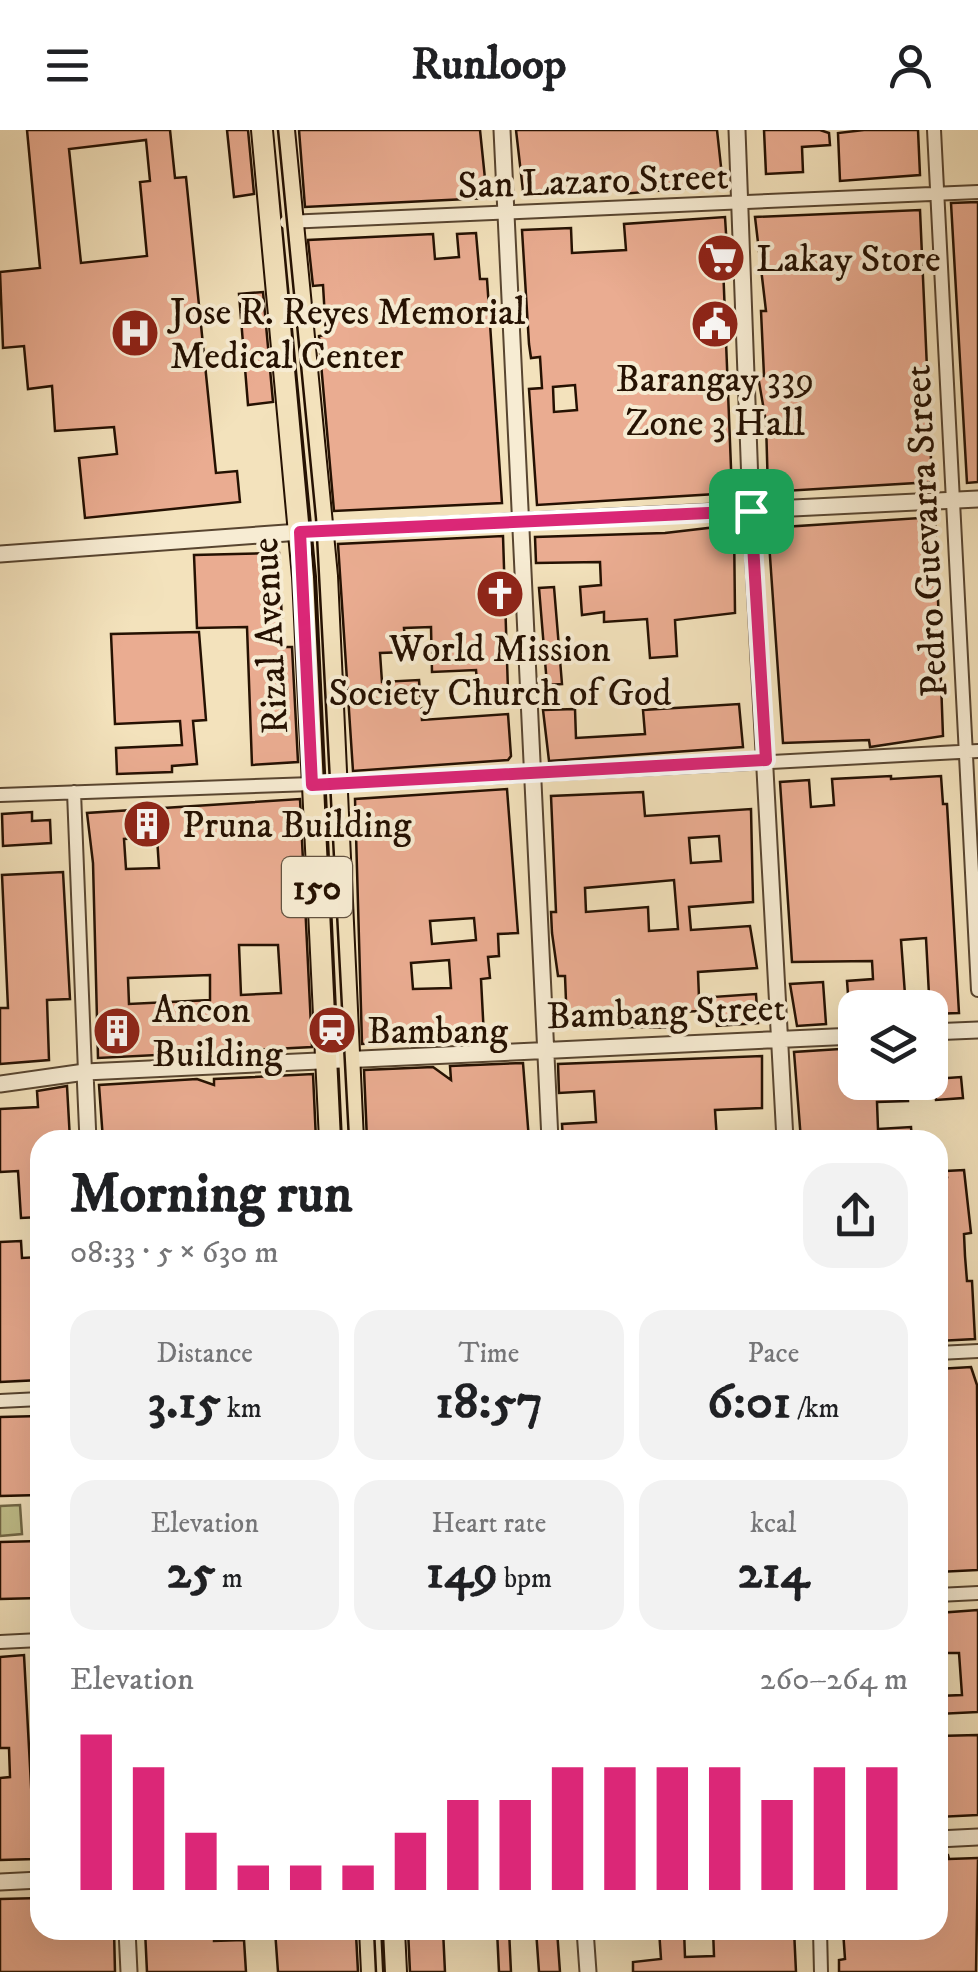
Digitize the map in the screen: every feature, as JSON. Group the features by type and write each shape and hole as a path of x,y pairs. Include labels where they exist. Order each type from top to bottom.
{"main road":[{"name":"Rizal Avenue","path":"262,130 300,532 330,1130"},
{"name":"Rizal Avenue","path":"284,130 324,531 353,1130"},
{"path":"303,577 327,576"},
{"path":"370,1940 372,1972"},
{"path":"394,1940 396,1972"}],"street":[{"path":"502,130 550,1130"},
{"path":"737,130 751,511 785,1130"},
{"name":"Pedro Guevarra Street","path":"934,130 972,752 978,990"},
{"name":"San Lazaro Street","path":"270,222 978,192"},
{"path":"0,554 300,532 978,500"},
{"path":"0,794 337,784 972,752"},
{"path":"74,792 88,1130"},
{"path":"948,1031 978,1030"},
{"name":"Bambang Street","path":"0,1084 85,1072 838,1037"},
{"path":"948,1352 978,1350"},
{"path":"0,1400 30,1398"},
{"path":"948,1594 978,1593"},
{"path":"0,1642 30,1640"},
{"path":"948,1838 978,1837"},
{"path":"0,1882 30,1880"},
{"path":"127,1940 129,1972"},
{"path":"586,1940 588,1972"},
{"path":"820,1940 821,1972"}],"shaded area":[{"path":"20,1505 22,1534 0,1536 0,1506"}],"building":[{"path":"27,130 170,130 175,178 186,177 216,473 237,471 240,502 85,518 79,458 117,454 114,427 55,431 52,386 28,389 24,346 3,348 0,272 40,268","holes":["146,140 150,181 140,182 147,256 81,263 69,149"]},
{"path":"227,130 248,130 254,194 234,197"},
{"path":"299,130 480,130 487,198 305,207"},
{"path":"516,130 717,130 723,185 622,194 622,189 523,191"},
{"path":"764,130 820,130 829,133 830,145 802,147 803,172 766,174"},
{"path":"918,130 920,175 840,181 838,133"},
{"path":"978,202 978,482 967,483 951,203"},
{"path":"920,210 932,482 768,492 766,422 758,376 764,376 761,311 766,311 755,217"},
{"path":"725,217 727,249 723,265 732,493 537,505 529,389 542,388 540,357 531,358 529,344 522,230 571,228 572,253 626,250 624,224","holes":["575,385 577,410 554,412 553,387"]},
{"path":"476,233 480,279 487,279 502,503 334,511 319,336 326,335 323,285 313,286 308,240 433,234 435,259 459,257 457,234"},
{"path":"263,292 273,402 248,405 239,294"},
{"path":"935,517 943,736 870,747 869,740 783,743 768,528"},
{"path":"734,525 735,613 675,620 677,656 650,658 647,619 604,622 604,612 582,615 580,587 601,585 600,562 536,563 535,537 665,533"},
{"path":"503,536 508,691 478,693 476,670 432,672 431,627 404,628 406,652 380,653 382,682 419,680 422,720 508,714 511,756 508,760 353,771 338,544"},
{"path":"279,553 283,647 292,647 298,762 252,765 247,627 197,628 194,555"},
{"path":"554,587 562,684 547,685 539,588"},
{"path":"199,632 206,720 193,721 197,764 172,766 172,772 117,774 116,748 182,745 180,721 115,724 111,634"},
{"path":"739,704 743,747 549,761 543,710 575,709 576,738 645,734 643,710"},
{"path":"941,776 943,804 947,804 959,1013 948,1013 948,990 929,990 926,938 901,940 905,990 848,990 847,981 873,979 872,961 792,962 780,782 809,780 811,807 834,805 832,779"},
{"path":"507,789 518,933 498,934 499,956 488,957 490,978 481,979 484,1037 362,1044 355,799","holes":["474,918 476,940 432,944 430,921","449,960 451,988 413,989 411,963"]},
{"path":"643,792 645,816 751,809 753,902 689,907 691,930 750,926 757,968 698,972 699,998 756,994 758,1023 717,1026 716,1010 682,1012 683,1028 567,1026 565,976 558,976 552,933 551,912 556,912 551,796","holes":["719,836 721,861 691,863 689,838","674,880 678,929 649,931 648,907 586,912 585,888"]},
{"path":"300,799 312,1047 98,1058 93,863 87,813","holes":["157,837 159,868 126,869 124,839","239,945 278,945 281,993 241,995","210,975 210,1000 129,1004 128,978"]},
{"path":"32,812 32,821 50,820 51,843 3,846 2,814"},
{"path":"63,872 70,999 47,1000 49,1060 0,1064 0,1008 8,1008 2,875"},
{"path":"823,982 826,1024 797,1026 790,984"},
{"path":"838,1049 838,1100 908,1100 877,1102 878,1129 911,1130 800,1130 794,1052"},
{"path":"762,1056 762,1108 715,1110 716,1130 562,1130 562,1124 596,1122 594,1091 559,1093 558,1064"},
{"path":"523,1063 528,1130 367,1130 364,1070 433,1067 451,1080 450,1066"},
{"path":"313,1074 316,1130 102,1130 99,1085 197,1079 214,1085 214,1079"},
{"path":"961,1077 963,1098 948,1099 948,1078"},
{"path":"67,1086 69,1130 30,1130 30,1218 21,1218 18,1171 0,1172 0,1109 38,1107 37,1091"},
{"path":"964,1170 971,1233 964,1234 965,1256 967,1281 972,1281 975,1339 948,1340 948,1171"},
{"path":"21,1241 22,1258 30,1258 30,1380 0,1382 0,1242"},
{"path":"971,1367 977,1385 978,1570 948,1572 948,1368"},
{"path":"30,1416 30,1495 0,1496 0,1417"},
{"path":"30,1541 30,1598 0,1599 0,1542"},
{"path":"978,1610 978,1712 948,1714 948,1696 962,1695 959,1653 948,1653 948,1612"},
{"path":"24,1655 30,1859 0,1860 0,1778 10,1777 9,1748 0,1748 0,1657"},
{"path":"978,1735 978,1815 948,1816 948,1736"},
{"path":"948,1855 949,1859 978,1858 976,1972 839,1972 839,1960 845,1959 844,1940 948,1940"},
{"path":"30,1898 30,1940 114,1940 115,1972 0,1972 0,1899"},
{"path":"145,1940 244,1940 246,1972 147,1972"},
{"path":"276,1940 356,1940 358,1972 278,1972"},
{"path":"408,1940 443,1940 445,1972 410,1972"},
{"path":"497,1940 509,1940 511,1972 499,1972"},
{"path":"537,1940 558,1940 560,1972 539,1972"},
{"path":"660,1940 684,1940 685,1957 714,1956 713,1940 794,1940 796,1972 633,1972 633,1962 661,1959"}],"tram line":[{"path":"278,130 316,519 348,1130"},
{"path":"374,1940 376,1972"}],"place":[{"name":"Lakay Store","path":"721,258"},
{"name":"Barangay 339 Zone 3 Hall","path":"715,324"},
{"name":"Jose R. Reyes Memorial Medical Center","path":"135,333"},
{"name":"World Mission Society Church of God","path":"500,594"},
{"name":"Pruna Building","path":"147,824"},
{"name":"Bambang","path":"332,1030"},
{"name":"Ancon Building","path":"117,1031"}],"route":[{"path":"751,511 766,760 312,785 300,532 751,511"}]}
